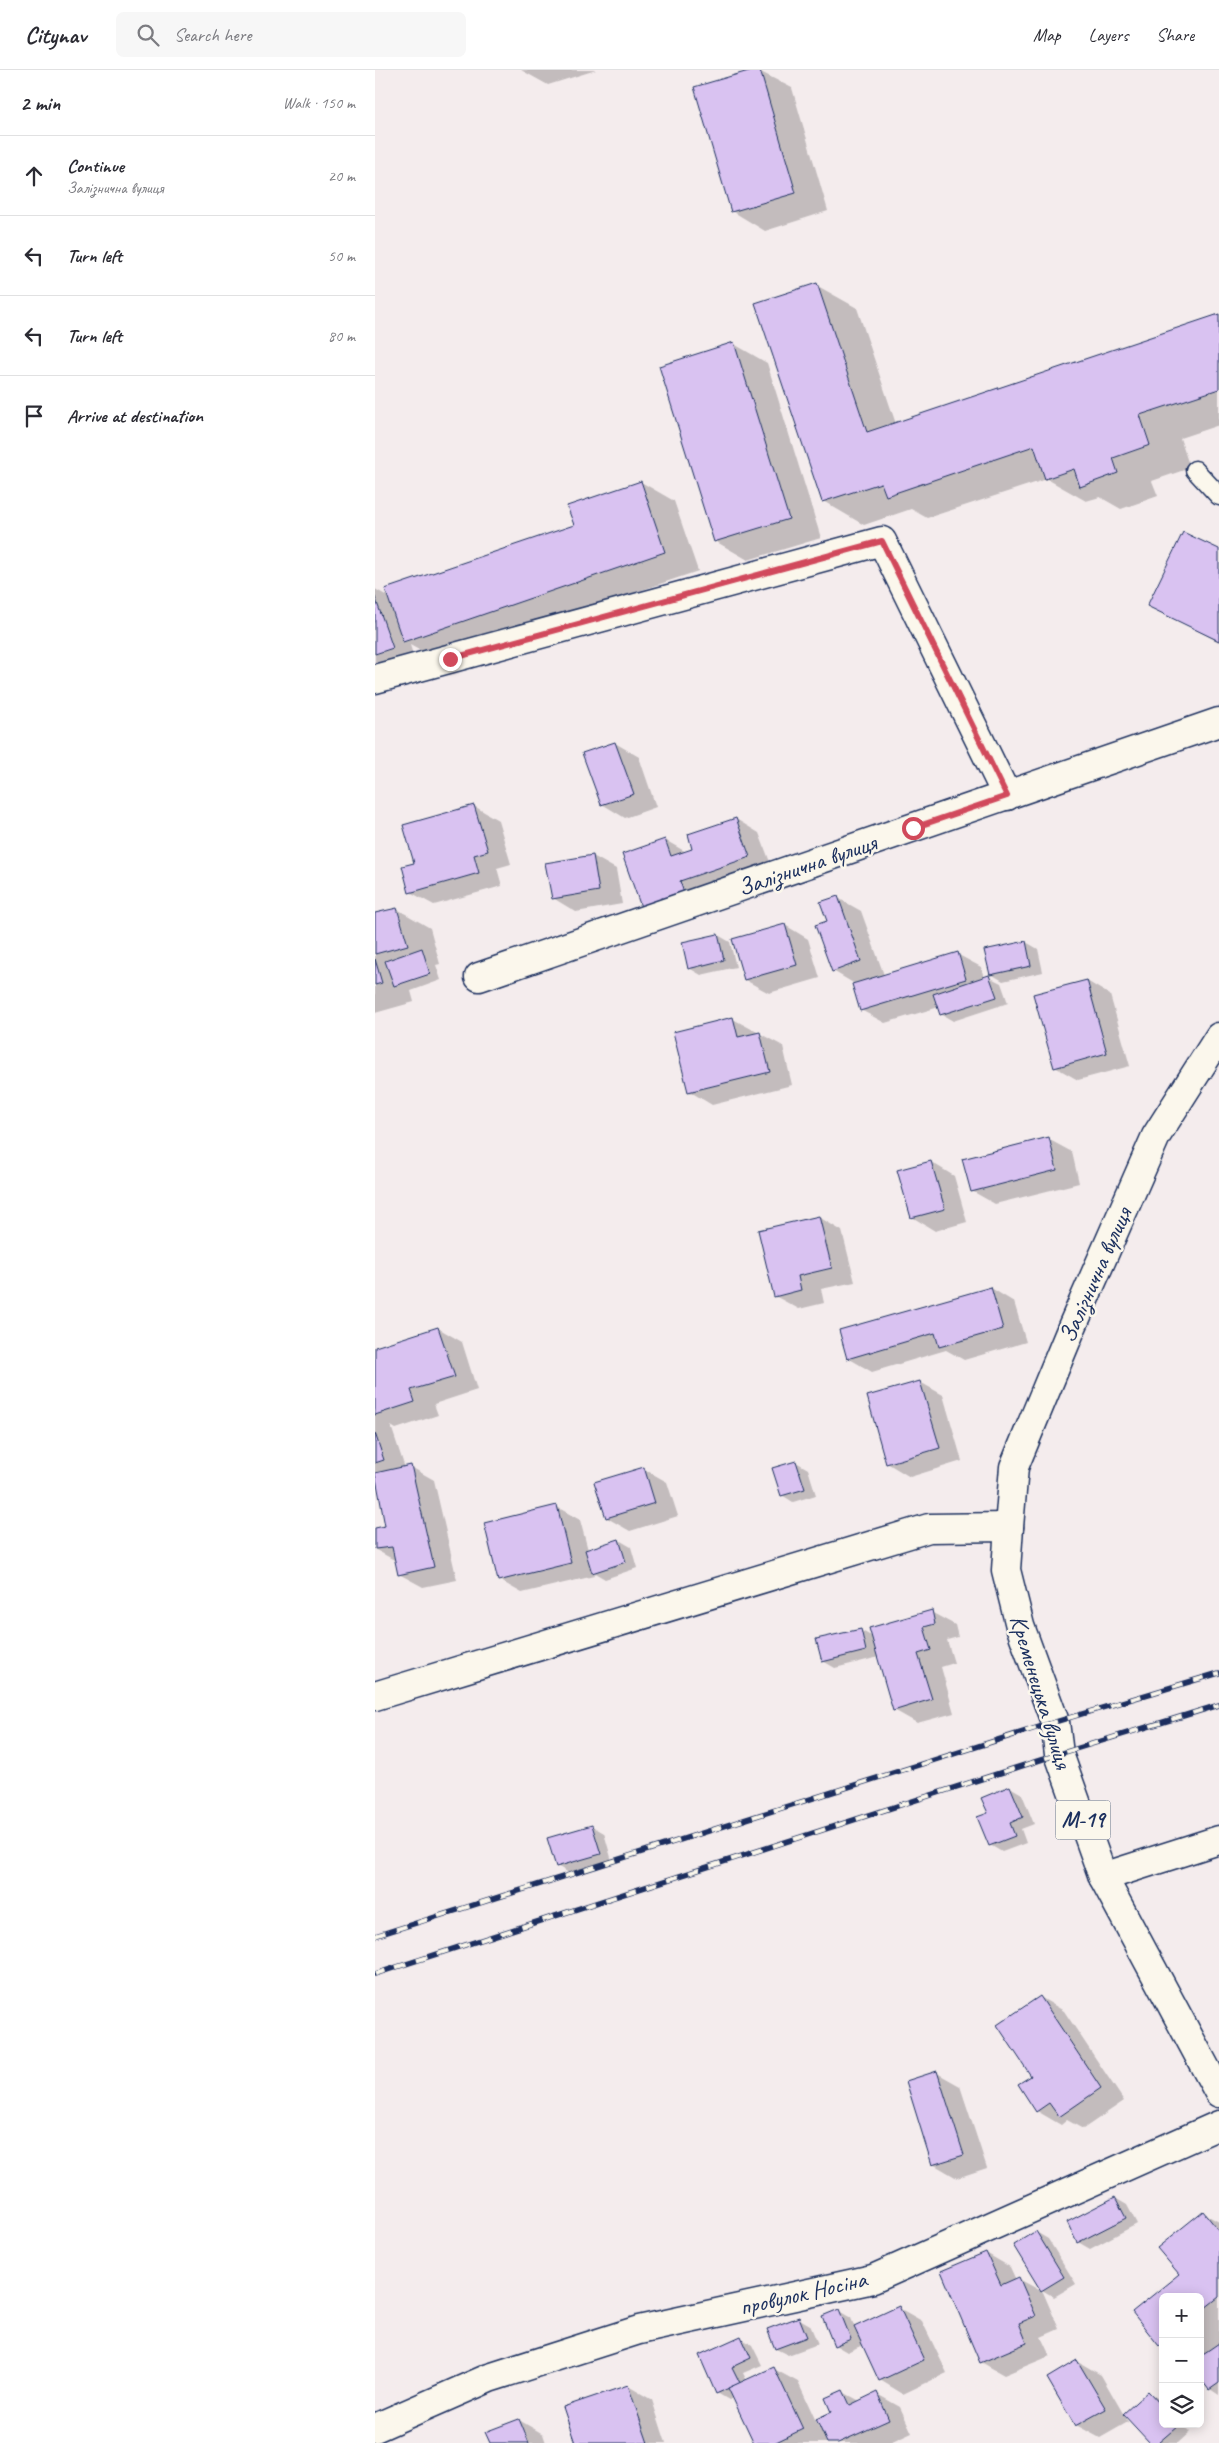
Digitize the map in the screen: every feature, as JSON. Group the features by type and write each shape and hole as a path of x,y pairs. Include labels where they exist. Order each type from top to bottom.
{"main road":[{"path":"375,679 882,541 1007,796"},
{"name":"Залізнична вулиця","path":"479,977 1219,722"},
{"name":"Залізнична вулиця","path":"1009,1527 1014,1467 1072,1328 1156,1136 1219,1037"},
{"path":"375,1696 929,1528 1009,1527"},
{"name":"Кременецька вулиця","path":"1009,1527 1006,1570 1020,1626 1055,1722 1059,1754 1103,1876 1219,2093"},
{"path":"1103,1876 1219,1840"},
{"name":"провулок Носіна","path":"375,2428 489,2378 639,2330 873,2279 1219,2125"}],"lane":[{"path":"1195,470 1219,496"}],"building":[{"path":"752,70 760,70 796,193 731,212 694,87"},
{"path":"817,283 867,432 1219,314 1219,389 1140,415 1150,445 1113,458 1118,473 1080,487 1074,469 1045,479 1034,446 886,496 881,483 822,502 755,303"},
{"path":"734,342 789,519 714,542 659,366"},
{"path":"641,481 665,552 403,642 385,589 574,525 567,506"},
{"path":"1183,532 1219,549 1219,641 1147,606"},
{"path":"375,597 393,648 375,654"},
{"path":"615,742 634,794 601,805 582,753"},
{"path":"474,805 488,851 474,855 479,873 409,893 402,866 414,863 403,825"},
{"path":"736,818 750,857 680,881 684,893 641,907 622,854 665,839 671,856 692,849 688,834"},
{"path":"593,855 599,891 552,899 545,863"},
{"path":"838,896 861,961 832,972 815,925 827,921 820,902"},
{"path":"397,908 408,945 375,954 375,913"},
{"path":"785,924 797,965 744,980 732,939"},
{"path":"718,934 724,960 688,969 682,942"},
{"path":"1026,941 1031,966 990,975 984,950"},
{"path":"422,948 430,974 394,986 385,961"},
{"path":"958,952 966,979 860,1011 852,984"},
{"path":"375,959 382,983 375,985"},
{"path":"989,975 997,997 940,1015 933,994"},
{"path":"1087,980 1107,1053 1054,1068 1033,994"},
{"path":"733,1017 738,1037 760,1032 770,1072 688,1092 673,1032"},
{"path":"1049,1137 1057,1170 971,1192 962,1159"},
{"path":"931,1161 945,1209 911,1218 897,1170"},
{"path":"819,1216 832,1268 798,1276 801,1290 774,1297 758,1230"},
{"path":"991,1287 1003,1329 939,1347 935,1333 847,1359 839,1330"},
{"path":"438,1327 455,1377 411,1390 415,1402 375,1415 375,1347"},
{"path":"920,1381 940,1448 886,1464 867,1396"},
{"path":"375,1433 384,1460 375,1463"},
{"path":"796,1461 805,1489 781,1496 772,1468"},
{"path":"411,1465 434,1567 398,1575 392,1547 375,1549 375,1528 385,1526 375,1473"},
{"path":"644,1467 655,1503 606,1518 594,1482"},
{"path":"557,1505 571,1563 498,1581 484,1523"},
{"path":"619,1539 626,1562 592,1573 585,1550"},
{"path":"932,1610 935,1624 924,1627 931,1650 918,1654 932,1699 893,1711 869,1628"},
{"path":"861,1629 866,1651 822,1662 816,1639"},
{"path":"1010,1786 1023,1817 1010,1823 1015,1836 989,1846 977,1817 988,1813 981,1798"},
{"path":"592,1825 601,1854 556,1867 547,1838"},
{"path":"1040,1996 1101,2088 1059,2117 1049,2103 1036,2112 1018,2084 1031,2076 997,2025"},
{"path":"937,2071 964,2155 932,2165 906,2081"},
{"path":"1115,2197 1126,2218 1077,2243 1067,2222"},
{"path":"1203,2211 1219,2231 1219,2297 1204,2309 1204,2293 1159,2293 1159,2346 1132,2312 1179,2274 1157,2248"},
{"path":"1036,2231 1064,2277 1041,2291 1013,2245"},
{"path":"986,2252 1001,2285 1019,2277 1036,2316 1019,2323 1027,2343 980,2363 941,2271"},
{"path":"899,2306 924,2360 879,2381 854,2327"},
{"path":"839,2309 851,2339 834,2346 822,2316"},
{"path":"799,2317 807,2337 775,2349 767,2329"},
{"path":"741,2336 751,2358 732,2367 740,2383 716,2394 699,2355"},
{"path":"1219,2343 1219,2383 1209,2390 1204,2383 1204,2353"},
{"path":"1077,2360 1106,2409 1075,2426 1047,2378"},
{"path":"774,2367 803,2429 774,2443 754,2443 728,2388"},
{"path":"628,2385 648,2443 575,2443 563,2407"},
{"path":"843,2390 850,2405 877,2392 889,2420 838,2443 827,2443 816,2419 831,2412 825,2398"},
{"path":"1148,2391 1159,2403 1159,2428 1176,2428 1158,2443 1150,2443 1123,2414"},
{"path":"519,2419 529,2443 490,2443 485,2432"}],"railway":[{"path":"375,1936 1055,1722 1219,1673"},
{"path":"375,1974 1059,1754 1219,1705"}],"route":[{"path":"450,659 882,541 1007,796 913,828"}]}
